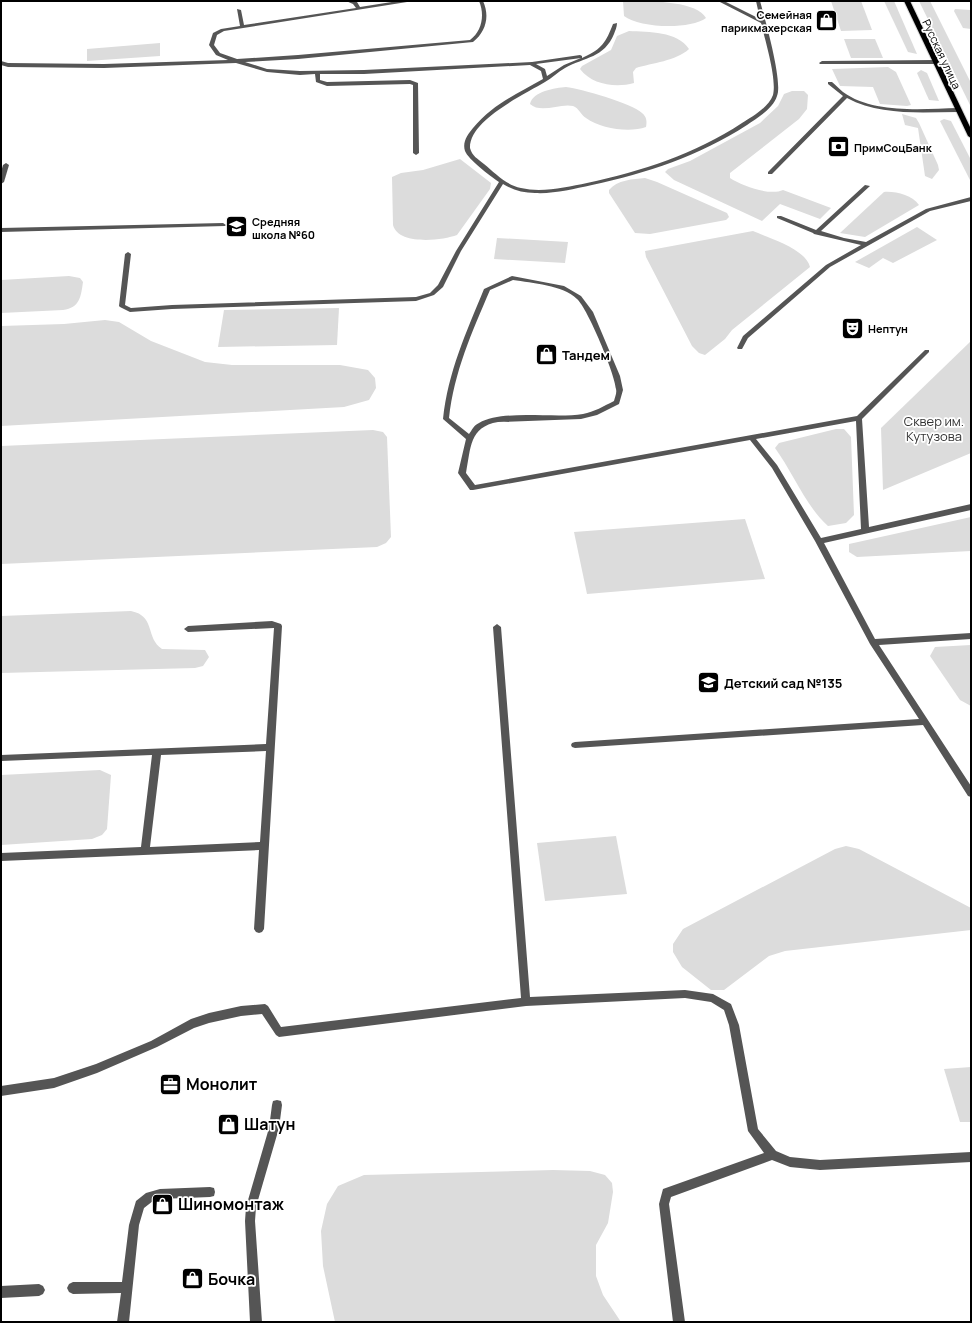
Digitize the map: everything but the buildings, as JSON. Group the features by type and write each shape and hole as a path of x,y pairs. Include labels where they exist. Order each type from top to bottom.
{"main road":[{"name":"Русская улица","path":"907,1 971,136"}],"lane":[{"path":"348,1 355,2 358,7"},
{"path":"407,1 358,7 223,30 215,34 211,45 218,54 250,66 285,72 317,73 531,63 588,56"},
{"path":"1,63 8,65 104,66 236,61 298,57 471,41 479,35 484,19 485,7 481,1"},
{"path":"720,1 762,22"},
{"path":"615,24 604,47 599,51 564,67 546,80 514,96 492,110 470,136 467,146 468,152 488,171 502,181 519,190 529,191 572,188 593,184 687,156 753,120 771,104 776,92 775,81 758,1"},
{"path":"239,10 242,26"},
{"path":"822,63 935,62"},
{"path":"531,63 543,70 546,80"},
{"path":"317,73 318,81 327,84 410,82 416,84 416,153"},
{"path":"830,83 845,97 867,105 889,109 958,110"},
{"path":"770,173 845,97"},
{"path":"1,182 6,165"},
{"path":"128,254 122,306 130,310 172,307 416,299 430,294 440,286 461,246 467,239 502,181"},
{"path":"816,233 867,186"},
{"path":"740,348 745,337 828,266 928,210 969,199 971,205"},
{"path":"779,217 816,233 840,240 866,244"},
{"path":"1,230 223,225"},
{"path":"469,438 446,419 448,397 455,365 487,289 512,278 562,288 579,297 590,312 617,376 620,390 617,402 597,414 580,417 497,420 480,424 469,438 462,473 473,488 859,418 927,351"},
{"path":"859,418 865,530"},
{"path":"751,437 775,467 819,541 874,642 971,793"},
{"path":"819,541 971,507"},
{"path":"188,629 272,624 278,626 259,928"},
{"path":"498,627 526,1002"},
{"path":"874,642 971,636"},
{"path":"575,745 925,722"},
{"path":"1,758 270,747"},
{"path":"145,851 157,751"},
{"path":"1,857 264,846"},
{"path":"1,1091 54,1083 124,1058 191,1024 241,1012 265,1009 279,1032 526,1002 685,994 713,998 728,1007 734,1025 752,1131 772,1155 790,1162 820,1164 971,1157"},
{"path":"256,1322 250,1221 251,1207 274,1128 277,1105"},
{"path":"679,1322 664,1204 666,1192 772,1155"},
{"path":"123,1322 134,1226 140,1205 150,1197 160,1194 210,1192"},
{"path":"73,1288 126,1286"},
{"path":"1,1292 39,1290"}],"green space":[{"path":"623,1 657,2 682,5 701,12 706,18 698,22 677,26 641,23 624,16"},
{"path":"831,1 861,1 872,30 841,31"},
{"path":"884,1 894,1 917,54 908,52"},
{"path":"919,1 930,1 971,83 971,107"},
{"path":"955,9 971,10 971,29 963,28 954,11"},
{"path":"629,31 654,32 670,36 684,43 689,49 671,59 636,68 633,72 634,83 620,85 605,84 591,79 580,69 582,66 611,50 617,36"},
{"path":"844,39 875,39 883,58 851,58"},
{"path":"160,43 160,56 87,61 87,49"},
{"path":"888,67 896,72 911,105 880,104 873,87 840,86 832,69"},
{"path":"921,70 927,73 939,101 929,100 917,73"},
{"path":"566,87 583,90 606,97 636,109 645,116 646,127 632,130 616,129 592,122 573,106 568,105 540,108 534,107 530,104 535,96 540,93 551,89"},
{"path":"792,91 804,91 808,95 807,109 799,119 730,173 730,178 742,184 764,191 777,192 783,190 831,208 820,219 780,204 762,221 674,180 665,172 668,169 690,161 760,123 778,106 784,94"},
{"path":"902,114 916,118 919,123 938,165 939,170 932,179 925,176 918,128 905,125"},
{"path":"944,119 951,121 971,160 971,182 940,121"},
{"path":"460,159 491,183 490,189 457,235 431,240 411,239 403,236 393,225 392,177 401,173 423,170"},
{"path":"645,178 727,213 729,217 726,220 650,234 635,233 609,193 609,190 621,182"},
{"path":"884,192 903,194 919,205 865,237 840,233"},
{"path":"917,227 937,240 893,263 883,258 869,268 855,262"},
{"path":"753,231 786,245 802,255 810,267 732,330 725,339 705,355 699,353 692,346 646,257 645,251"},
{"path":"497,238 568,242 565,263 494,259"},
{"path":"69,276 80,278 83,282 79,300 73,307 63,310 1,313 1,280"},
{"path":"339,308 337,345 218,347 224,310"},
{"path":"105,320 119,322 151,341 205,362 232,365 340,365 368,370 375,378 376,388 369,400 344,407 1,426 1,326 64,324"},
{"name":"Cквер им. Кутузова","path":"971,341 971,453 883,490 881,428"},
{"path":"836,429 844,429 851,437 854,515 846,523 828,526 813,509 775,448 779,443"},
{"path":"373,430 383,432 387,437 391,537 386,543 377,547 1,564 1,446"},
{"path":"971,517 971,551 857,557 849,552 849,544"},
{"path":"745,519 765,579 587,594 574,532"},
{"path":"131,611 144,618 154,639 162,649 205,650 209,657 203,666 195,668 1,673 1,616"},
{"path":"971,645 971,706 960,700 930,656 935,647"},
{"path":"100,770 111,775 107,829 102,835 92,839 1,845 1,775"},
{"path":"616,836 627,894 545,901 537,843"},
{"path":"846,846 859,849 971,908 971,930 785,951 769,956 724,990 711,990 682,967 673,952 673,944 683,929 835,849"},
{"path":"971,1067 971,1122 960,1122 944,1069"},
{"path":"553,1170 590,1171 605,1175 612,1183 613,1192 608,1223 596,1245 596,1276 603,1295 621,1322 335,1322 323,1266 321,1231 327,1204 338,1186 364,1175"}],"place":[{"name":"Семейная парикмахерская","path":"827,20"},
{"name":"ПримСоцБанк","path":"838,147"},
{"name":"Средняя школа №60","path":"236,227"},
{"name":"Нептун","path":"852,328"},
{"name":"Тандем","path":"546,355"},
{"name":"Детский сад №135","path":"709,683"},
{"name":"Монолит","path":"170,1084"},
{"name":"Шатун","path":"229,1124"},
{"name":"Шиномонтаж","path":"162,1204"},
{"name":"Бочка","path":"193,1279"}]}
